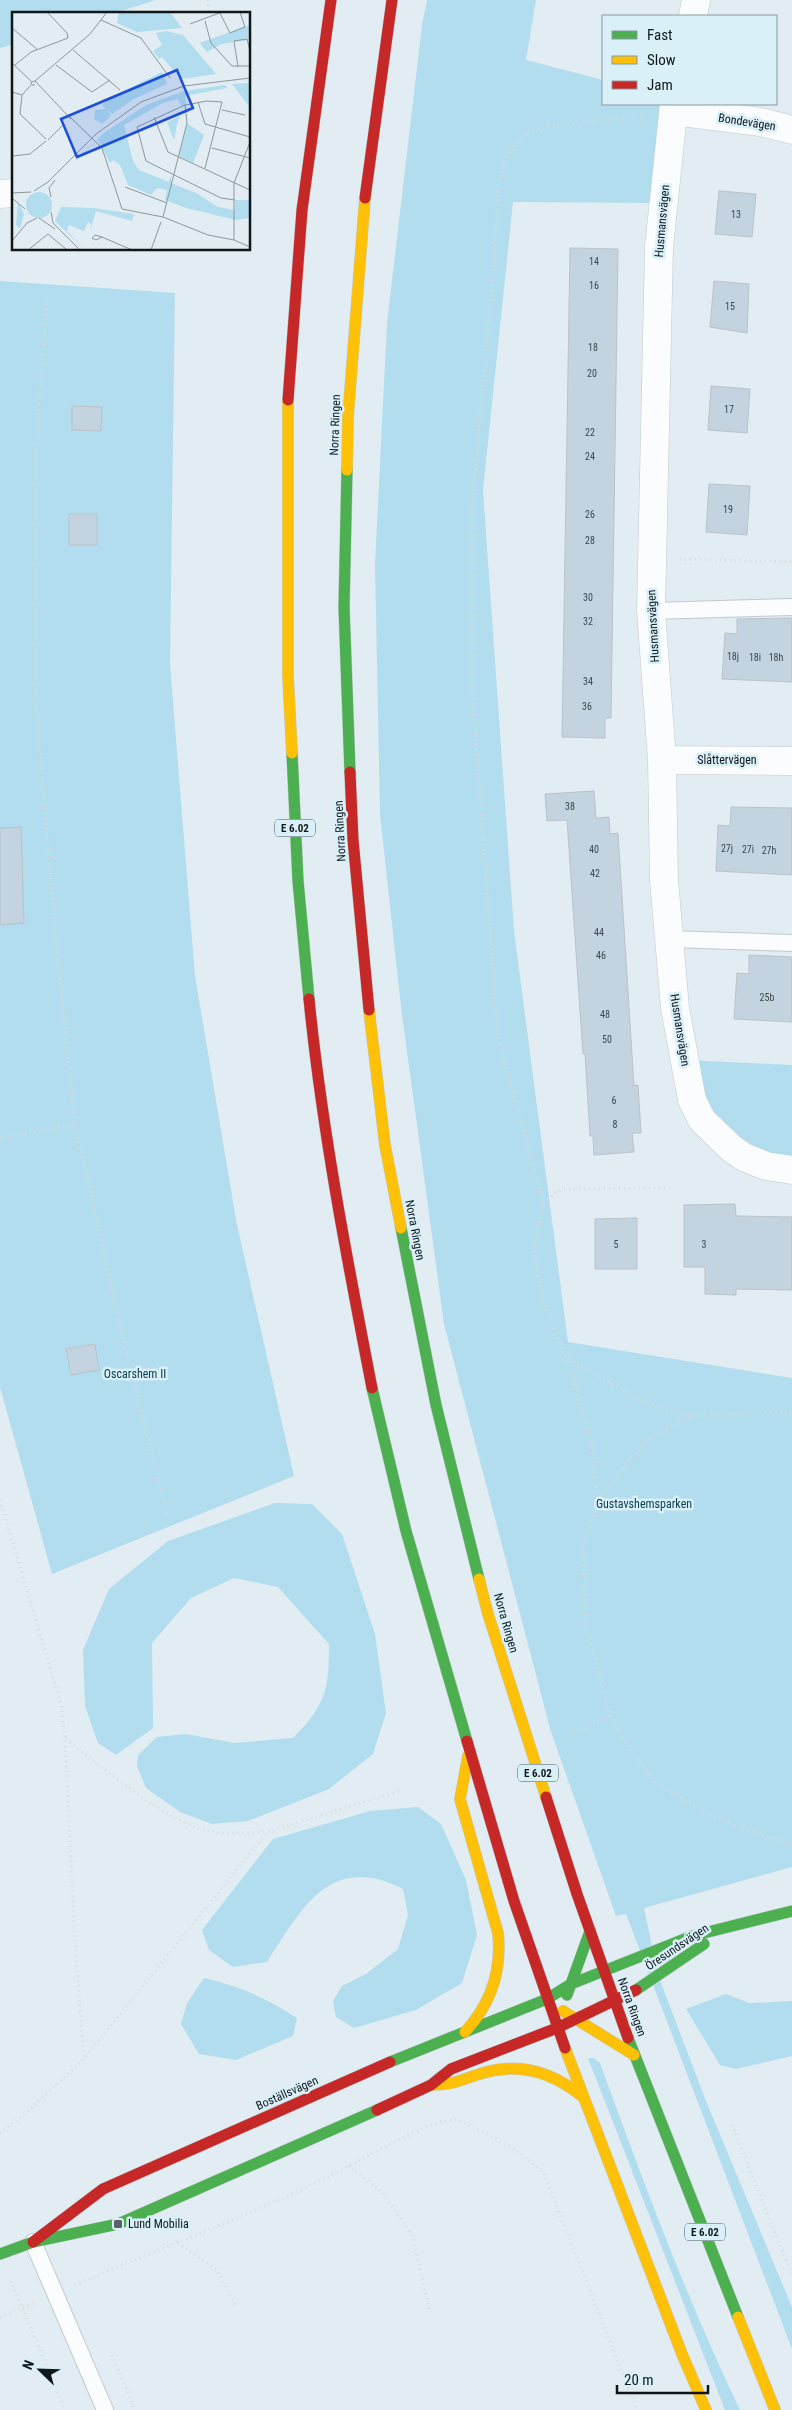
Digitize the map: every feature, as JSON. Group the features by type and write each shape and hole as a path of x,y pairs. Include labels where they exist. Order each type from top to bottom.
{"main road":[{"name":"E 6.02","path":"330,0 302,210 287,408 288,676 298,881 314,1050 352,1286 379,1420 406,1531 469,1752 514,1901 557,2028 682,2354 706,2410"},
{"name":"Norra Ringen","path":"392,0 362,222 348,417 344,607 353,840 363,964 385,1145 436,1405 488,1614 604,1972 634,2055 775,2410"},
{"path":"465,2032 476,2022 490,1995 501,1948 460,1799 469,1752"},
{"name":"Öresundsvägen","path":"547,1999 571,1984 692,1936 732,1928 792,1911"},
{"name":"Öresundsvägen","path":"557,2028 646,1985 679,1959 732,1928"},
{"path":"557,2028 561,2009 590,1931"},
{"path":"547,1999 634,2055"},
{"name":"Boställsvägen","path":"33,2242 103,2189 465,2032 547,1999"},
{"name":"Boställsvägen","path":"0,2254 33,2242 118,2224 290,2150 431,2086 451,2069 557,2028"},
{"path":"431,2086 455,2084 502,2069 522,2068 543,2072 556,2078 583,2097"}],"street":[{"path":"693,15 696,0"},
{"name":"Bondevägen","path":"673,107 761,122 792,130"},
{"name":"Husmansvägen","path":"673,107 659,247 651,611 662,760 664,880 675,1008 692,1100 702,1120 719,1137 744,1157 766,1166 792,1170"},
{"name":"Slåttervägen","path":"662,760 792,760"}],"lane":[{"path":"651,611 792,608"},
{"path":"668,939 792,943"},
{"path":"33,2242 105,2410"}],"path":[{"path":"598,1502 591,1440 565,1356 544,1302 534,1250 544,1203 498,1038 472,687 472,506 493,276 498,188 505,158 531,129 673,107"},
{"path":"47,300 36,454 36,703 54,918 75,1124 122,1334 167,1514"},
{"path":"651,558 792,562"},
{"path":"0,1138 75,1124"},
{"path":"544,1203 556,1192 564,1189 670,1188"},
{"path":"565,1356 641,1400 689,1416 777,1412 792,1414"},
{"path":"689,1416 644,1442 598,1502 583,1545 586,1624 610,1716 635,1758 657,1784 716,1818 792,1845"},
{"path":"0,1500 60,1704 65,1738 75,1943 84,2059"},
{"path":"570,1734 610,1716"},
{"path":"65,1738 124,1785 192,1827 213,1832 267,1832 400,1790"},
{"path":"0,2133 26,2113 84,2059 267,1832"},
{"path":"0,2317 54,2293 233,2222 325,2180 348,2166 424,2129 450,2120 456,2120 497,2138 520,2152 543,2172 637,2410"},
{"path":"732,2126 792,2275"},
{"path":"348,2166 380,2191 412,2235 430,2312"},
{"path":"177,2243 216,2269 235,2305"},
{"path":"22,2308 65,2410"},
{"path":"112,2355 135,2410"}],"green space":[{"path":"0,0 156,0 118,12 12,12 12,45 0,48"},
{"name":"Gustavshemsparken","path":"427,0 536,0 526,60 602,80 602,105 674,105 663,203 513,202 483,490 514,931 568,1342 792,1378 792,1867 644,1908 658,1975 706,2101 792,2307 792,2349 626,1914 616,1916 551,1732 444,1324 401,1007 380,814 375,564 387,323 422,25"},
{"name":"Oscarshem II","path":"0,281 175,293 170,664 195,976 237,1225 294,1476 52,1574 0,1387"},
{"path":"685,1060 792,1065 792,1170 731,1148"},
{"path":"275,1503 312,1504 342,1534 375,1634 386,1713 373,1754 329,1789 248,1821 212,1824 180,1812 146,1788 137,1766 138,1755 157,1737 186,1734 234,1743 293,1738 313,1716 323,1696 328,1673 329,1644 278,1587 234,1578 191,1598 152,1643 153,1728 116,1755 98,1743 85,1706 83,1650 109,1589 168,1541"},
{"path":"418,1807 441,1824 466,1880 477,1935 462,1983 416,2010 354,2028 336,2017 333,2001 342,1986 366,1974 398,1949 408,1915 403,1889 378,1879 356,1877 337,1882 321,1891 306,1905 267,1962 233,1967 209,1950 202,1930 273,1839 370,1811"},
{"path":"204,1978 252,1994 297,2018 293,2036 236,2060 199,2054 181,2024 187,2003"},
{"path":"726,1994 749,2003 792,2001 792,2056 736,2069 720,2065 686,2009"},
{"path":"588,2058 594,2058 600,2063 683,2282 740,2410 725,2410"}],"building":[{"path":"719,191 756,194 752,237 715,234"},
{"path":"570,248 618,249 611,718 605,718 605,738 562,737"},
{"path":"714,281 749,284 747,333 710,327"},
{"path":"711,386 750,389 747,433 708,430"},
{"path":"72,406 102,407 101,431 72,430"},
{"path":"709,484 750,486 747,535 706,532"},
{"path":"69,514 97,514 97,545 69,545"},
{"path":"792,618 792,682 722,679 725,633 737,634 737,619"},
{"path":"594,791 596,818 609,817 610,834 618,833 634,1086 638,1085 641,1133 632,1133 634,1152 594,1155 593,1136 590,1136 585,1054 583,1054 567,820 547,821 545,794"},
{"path":"731,807 792,808 792,875 716,871 718,825 730,826"},
{"path":"21,827 24,923 0,925 0,828"},
{"path":"749,955 792,957 792,1022 734,1019 737,973 749,974"},
{"path":"735,1204 736,1216 792,1217 792,1290 736,1289 736,1295 705,1294 705,1267 684,1267 684,1205"},
{"path":"637,1218 637,1269 595,1269 595,1219"},
{"path":"95,1344 99,1370 71,1375 66,1349"}],"traffic: fast":[{"path":"347,470 344,607 350,772"},
{"path":"292,753 298,881 309,999"},
{"path":"401,1228 436,1405 479,1579"},
{"path":"372,1388 406,1531 467,1741"},
{"path":"390,2062 547,1999 571,1984 692,1936 792,1911"},
{"path":"567,1995 590,1931"},
{"path":"636,1990 704,1944"},
{"path":"628,2038 738,2317"},
{"path":"0,2254 33,2242 118,2224 377,2110"}],"traffic: slow":[{"path":"347,470 348,417 365,198"},
{"path":"288,400 288,676 292,753"},
{"path":"369,1010 385,1145 401,1228"},
{"path":"479,1579 488,1614 546,1797"},
{"path":"465,2032 482,2010 493,1986 499,1947 498,1933 460,1799 468,1756"},
{"path":"563,2011 634,2055"},
{"path":"565,2048 682,2354 706,2410"},
{"path":"431,2085 452,2083 497,2070 523,2069 548,2076 583,2097"},
{"path":"738,2317 775,2410"}],"traffic: jam":[{"path":"288,400 302,210 331,0"},
{"path":"365,198 392,0"},
{"path":"350,772 353,840 369,1010"},
{"path":"309,999 328,1146 372,1388"},
{"path":"467,1741 514,1901 565,2048"},
{"path":"546,1797 577,1894 628,2038"},
{"path":"377,2110 431,2085 451,2069 557,2028 636,1990"},
{"path":"33,2242 103,2189 390,2062"}],"place":[{"name":"Lund Mobilia","path":"118,2224"}]}
